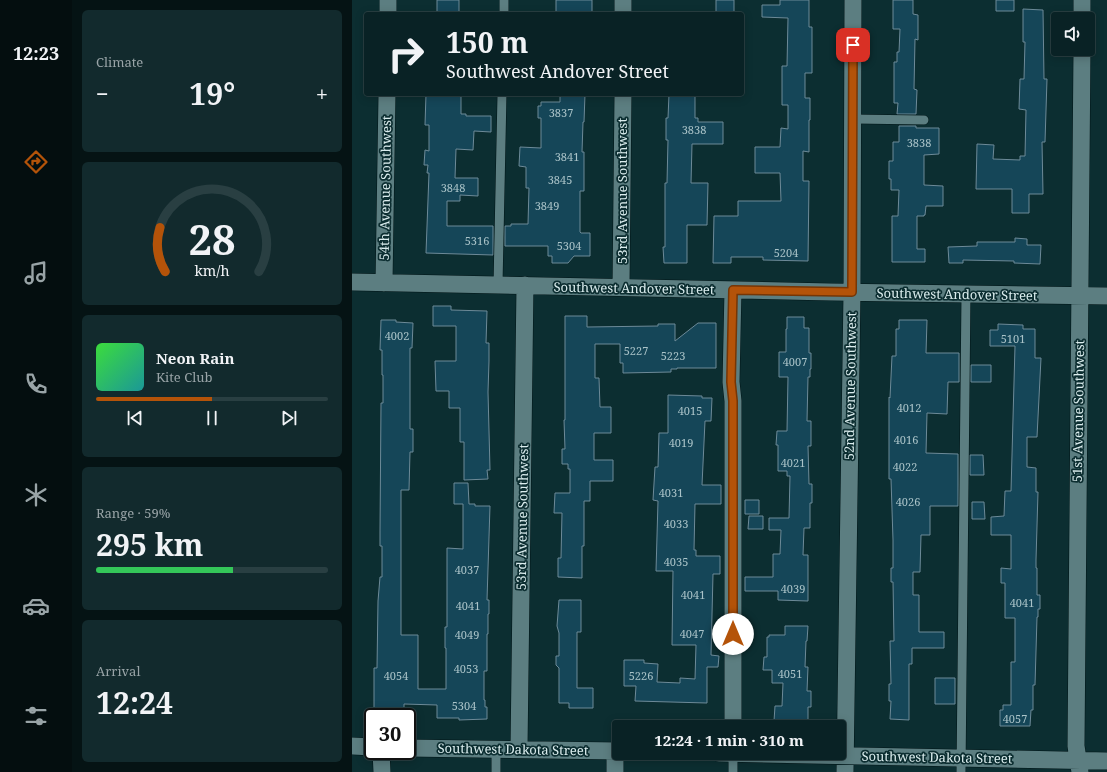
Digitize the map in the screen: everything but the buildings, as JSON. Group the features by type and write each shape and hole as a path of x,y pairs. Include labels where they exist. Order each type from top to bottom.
{"street":[{"path":"388,0 388,12"},
{"path":"623,12 624,0"},
{"name":"52nd Avenue Southwest","path":"845,764 852,292 853,0"},
{"path":"1082,0 1082,12"},
{"name":"51st Avenue Southwest","path":"1079,766 1076,738 1082,56"},
{"name":"54th Avenue Southwest","path":"384,283 387,96"},
{"name":"53rd Avenue Southwest","path":"621,287 623,96"},
{"name":"Southwest Andover Street","path":"352,282 1107,296"},
{"name":"53rd Avenue Southwest","path":"519,750 525,285"},
{"path":"733,290 731,382 733,401 733,720"},
{"path":"352,746 364,747"},
{"name":"Southwest Dakota Street","path":"416,748 612,751"},
{"path":"381,760 382,772"},
{"path":"615,772 616,760"},
{"name":"Southwest Dakota Street","path":"804,760 845,764 1079,766 1107,761"}],"lane":[{"path":"504,0 504,12"},
{"path":"498,284 502,96"},
{"path":"853,119 924,120"},
{"path":"961,765 966,294"},
{"path":"496,749 496,772"},
{"path":"733,760 733,772"}],"route":[{"path":"733,634 733,401 731,382 733,290 852,292 853,45"}]}
